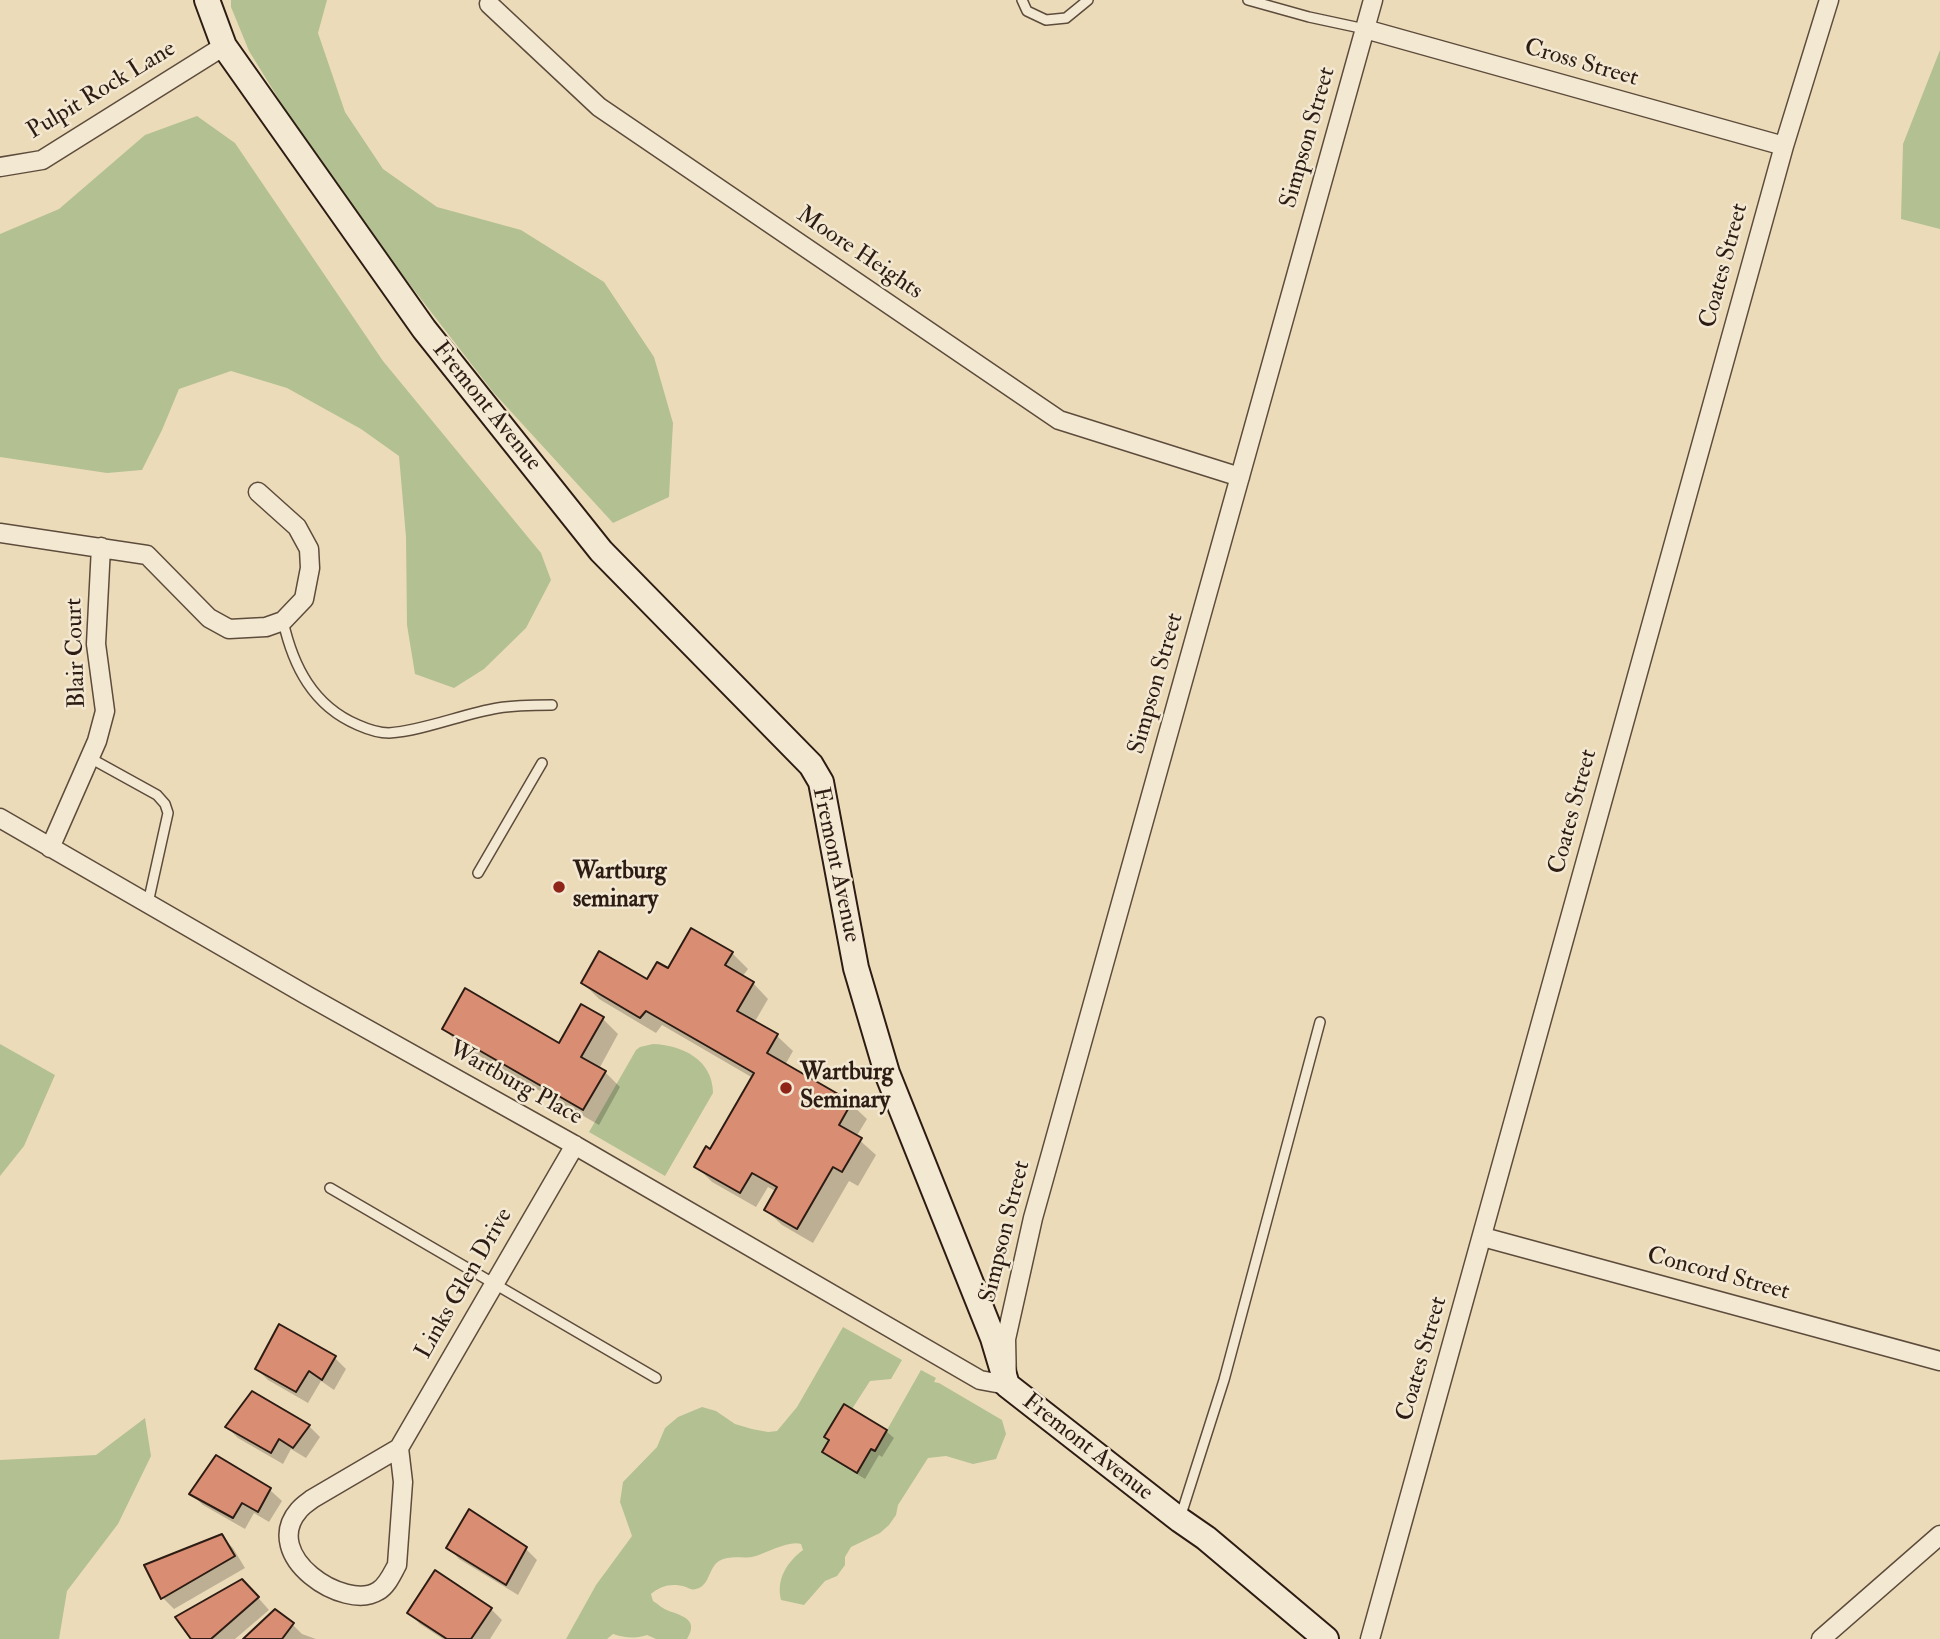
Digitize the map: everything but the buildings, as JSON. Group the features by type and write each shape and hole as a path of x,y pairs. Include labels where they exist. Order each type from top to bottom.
{"main road":[{"name":"Fremont Avenue","path":"207,0 224,46 424,330 601,551 811,765 821,782 856,968 887,1073 993,1338 1007,1385 1206,1538 1326,1639"}],"street":[{"name":"Simpson Street","path":"1007,1385 1006,1339 1033,1217 1373,0"},
{"name":"Coates Street","path":"1370,1639 1783,146 1829,0"},
{"name":"Moore Heights","path":"489,5 598,107 1059,420 1240,477"},
{"name":"Cross Street","path":"1365,29 1783,146"},
{"name":"Pulpit Rock Lane","path":"0,167 42,160 224,46"},
{"path":"0,533 147,555 209,618 229,629 267,627 283,621 304,599 310,568 309,549 298,527 258,492"},
{"name":"Blair Court","path":"50,848 97,741 105,711 96,644 101,547"},
{"name":"Wartburg Place","path":"0,818 308,996 575,1145 980,1380 1007,1385"},
{"name":"Links Glen Drive","path":"398,1448 403,1482 397,1565 378,1591 369,1595 359,1596 326,1586 303,1569 293,1557 288,1533 291,1522 299,1510 312,1499 398,1448 575,1145"},
{"name":"Concord Street","path":"1483,1237 1940,1361"},
{"path":"1821,1639 1940,1535"}],"lane":[{"path":"1022,0 1027,11 1046,20 1066,18 1088,0"},
{"path":"1248,0 1365,29"},
{"path":"283,621 299,671 313,692 348,721 367,729 386,733 414,729 498,708 552,705"},
{"path":"90,758 157,795 165,804 168,813 148,903"},
{"path":"478,873 542,763"},
{"path":"1180,1520 1224,1380 1320,1021"},
{"path":"330,1188 656,1378"}],"green space":[{"path":"231,0 327,0 318,33 345,112 383,169 437,207 521,230 604,282 654,357 673,423 669,497 613,523 493,392 328,179 249,51 231,7"},
{"path":"1940,50 1940,229 1901,219 1903,144"},
{"path":"197,116 235,143 383,361 541,553 551,580 526,628 484,669 454,688 415,674 407,625 406,537 399,456 361,429 287,388 231,371 179,389 142,470 107,473 0,457 0,234 59,209 145,135"},
{"path":"0,1044 55,1075 24,1146 0,1176"},
{"path":"653,1044 674,1047 694,1056 708,1071 712,1081 713,1093 665,1176 589,1132 636,1050"},
{"path":"843,1327 902,1360 891,1379 870,1381 852,1409 844,1404 825,1438 875,1451 921,1370 936,1378 934,1382 1002,1420 1006,1434 996,1459 973,1464 946,1456 928,1458 898,1505 896,1515 889,1525 880,1533 851,1547 845,1557 845,1565 837,1576 825,1581 804,1605 781,1600 780,1585 784,1572 803,1550 801,1544 796,1543 756,1556 719,1561 707,1581 696,1589 672,1585 651,1594 653,1601 688,1620 691,1627 687,1639 656,1639 647,1635 630,1638 613,1634 607,1639 566,1639 596,1585 632,1536 620,1502 623,1482 657,1447 665,1428 678,1417 702,1407 716,1411 735,1424 768,1432 777,1431 797,1407"},
{"path":"145,1418 151,1456 118,1524 67,1591 59,1639 0,1639 0,1460 96,1455"}],"place":[{"name":"Wartburg seminary","path":"559,887"},
{"name":"Wartburg Seminary","path":"786,1088"}]}
